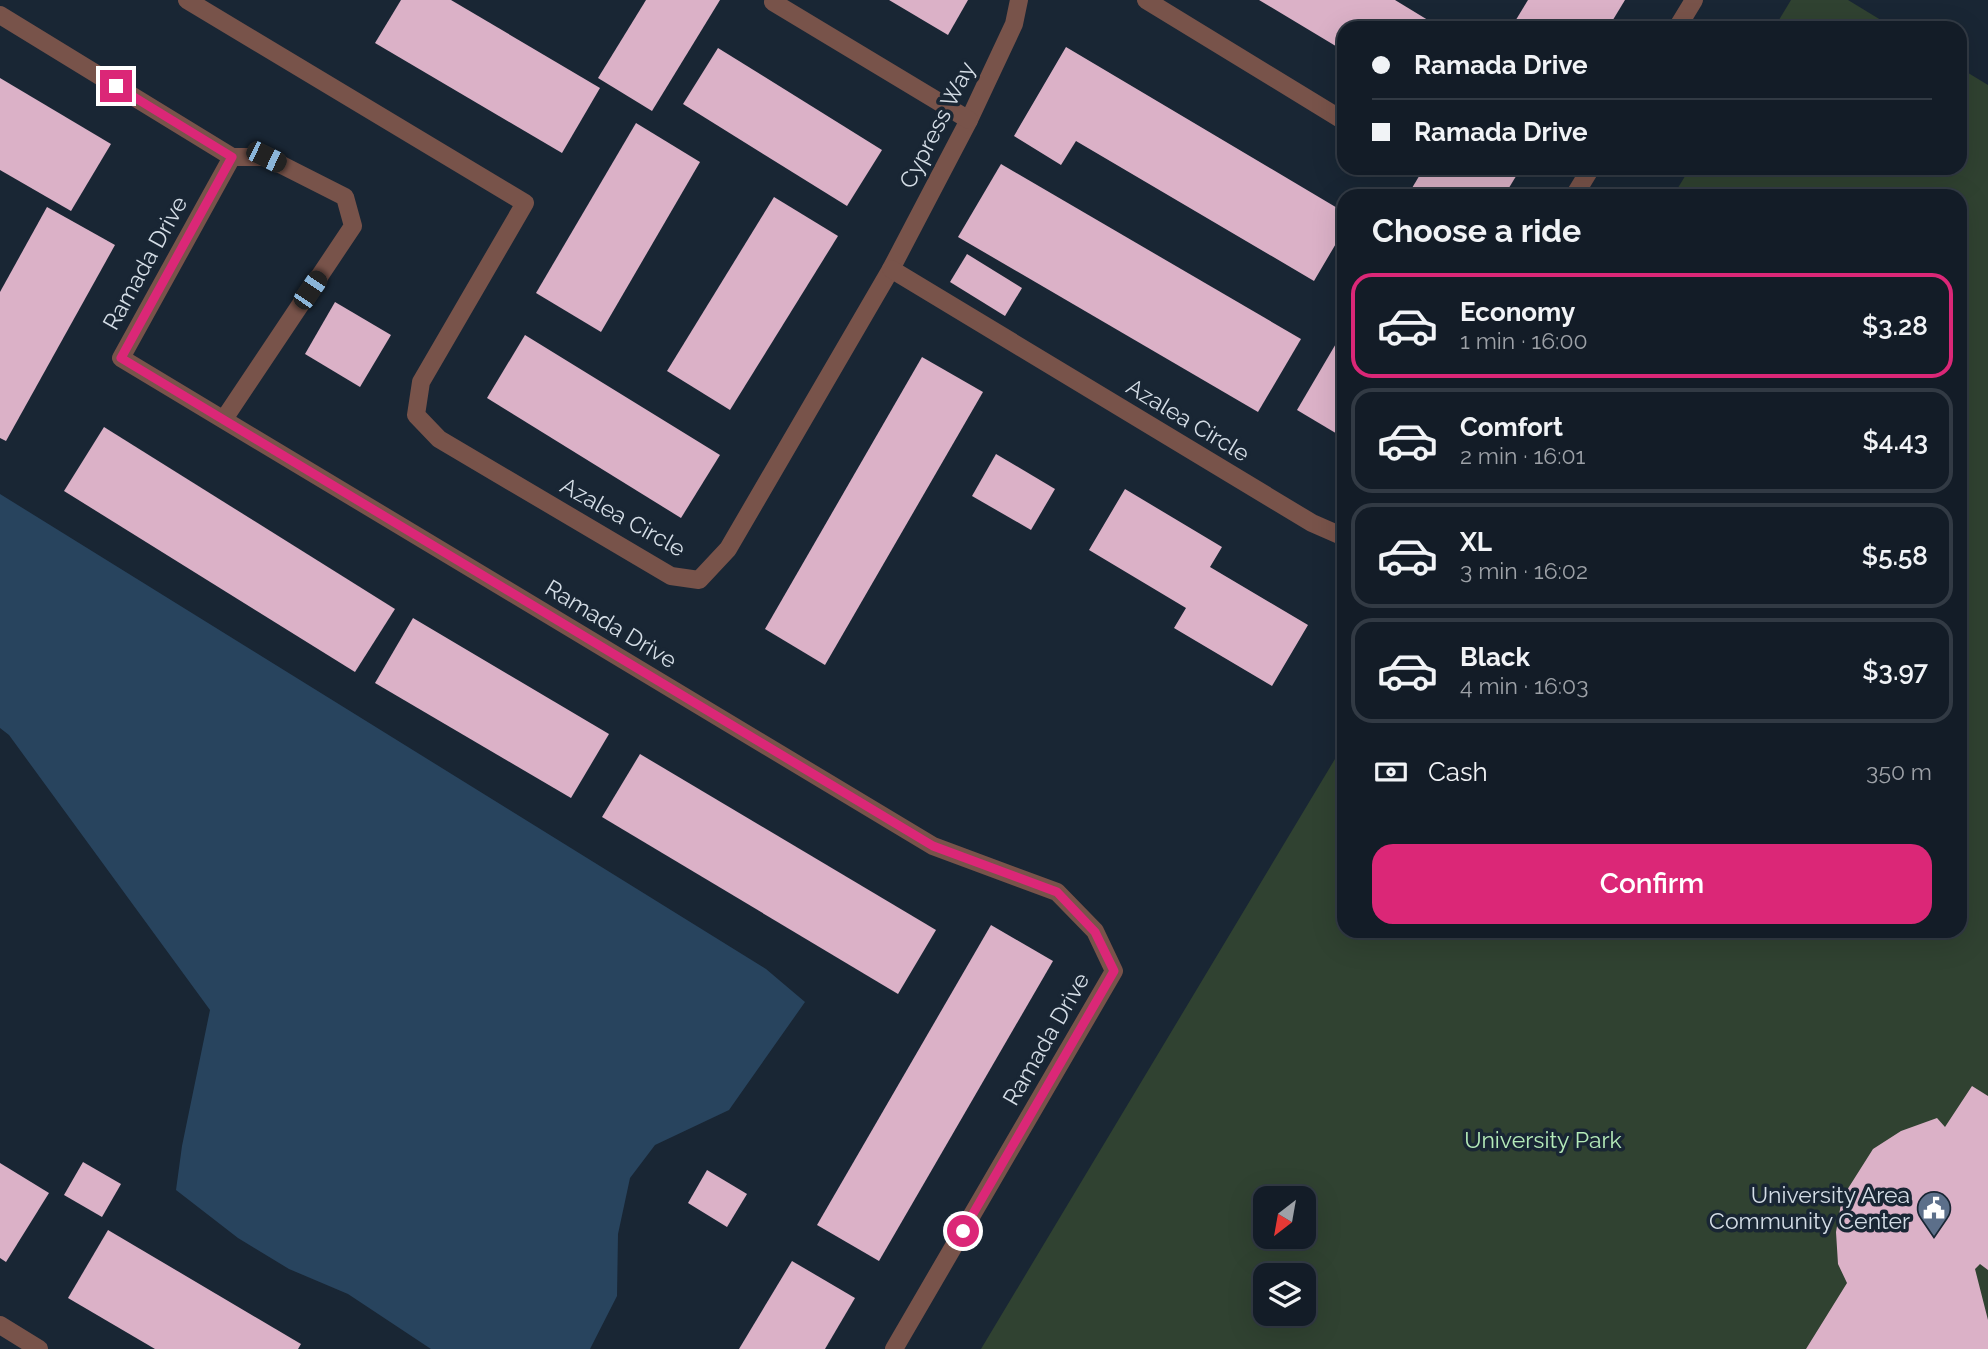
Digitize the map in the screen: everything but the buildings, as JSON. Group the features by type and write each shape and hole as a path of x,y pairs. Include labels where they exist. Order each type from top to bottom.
{"street":[{"name":"Azalea Circle","path":"187,0 525,203 421,382 416,415 439,439 671,576 699,580 728,549 891,269 1312,523 1337,534"},
{"name":"Cypress Way","path":"891,269 969,120 1014,24 1019,0"},
{"path":"1146,0 1337,117"},
{"path":"1681,21 1694,0"},
{"path":"773,2 969,120"},
{"path":"0,15 232,157 266,157 345,197 353,226 224,419"},
{"name":"Ramada Drive","path":"232,157 121,358 933,846 1057,892 1095,932 1114,971 894,1349"},
{"path":"0,1325 39,1349"}],"green space":[{"path":"1791,0 1848,0 1882,21 1778,21"},
{"name":"University Park","path":"1967,72 1988,85 1988,1349 981,1349 1337,756 1337,938 1967,938 1967,189 1677,189 1686,175 1967,175"}],"water":[{"path":"0,494 766,969 805,1002 729,1110 655,1145 630,1178 618,1234 617,1296 590,1349 431,1349 348,1294 289,1269 238,1238 176,1190 182,1146 210,1010 9,735 0,728"}],"place":[{"name":"University Area Community Center","path":"1934,1238"}],"route":[{"path":"116,86 232,157 121,358 933,846 1057,892 1095,932 1114,971 963,1231"}]}
